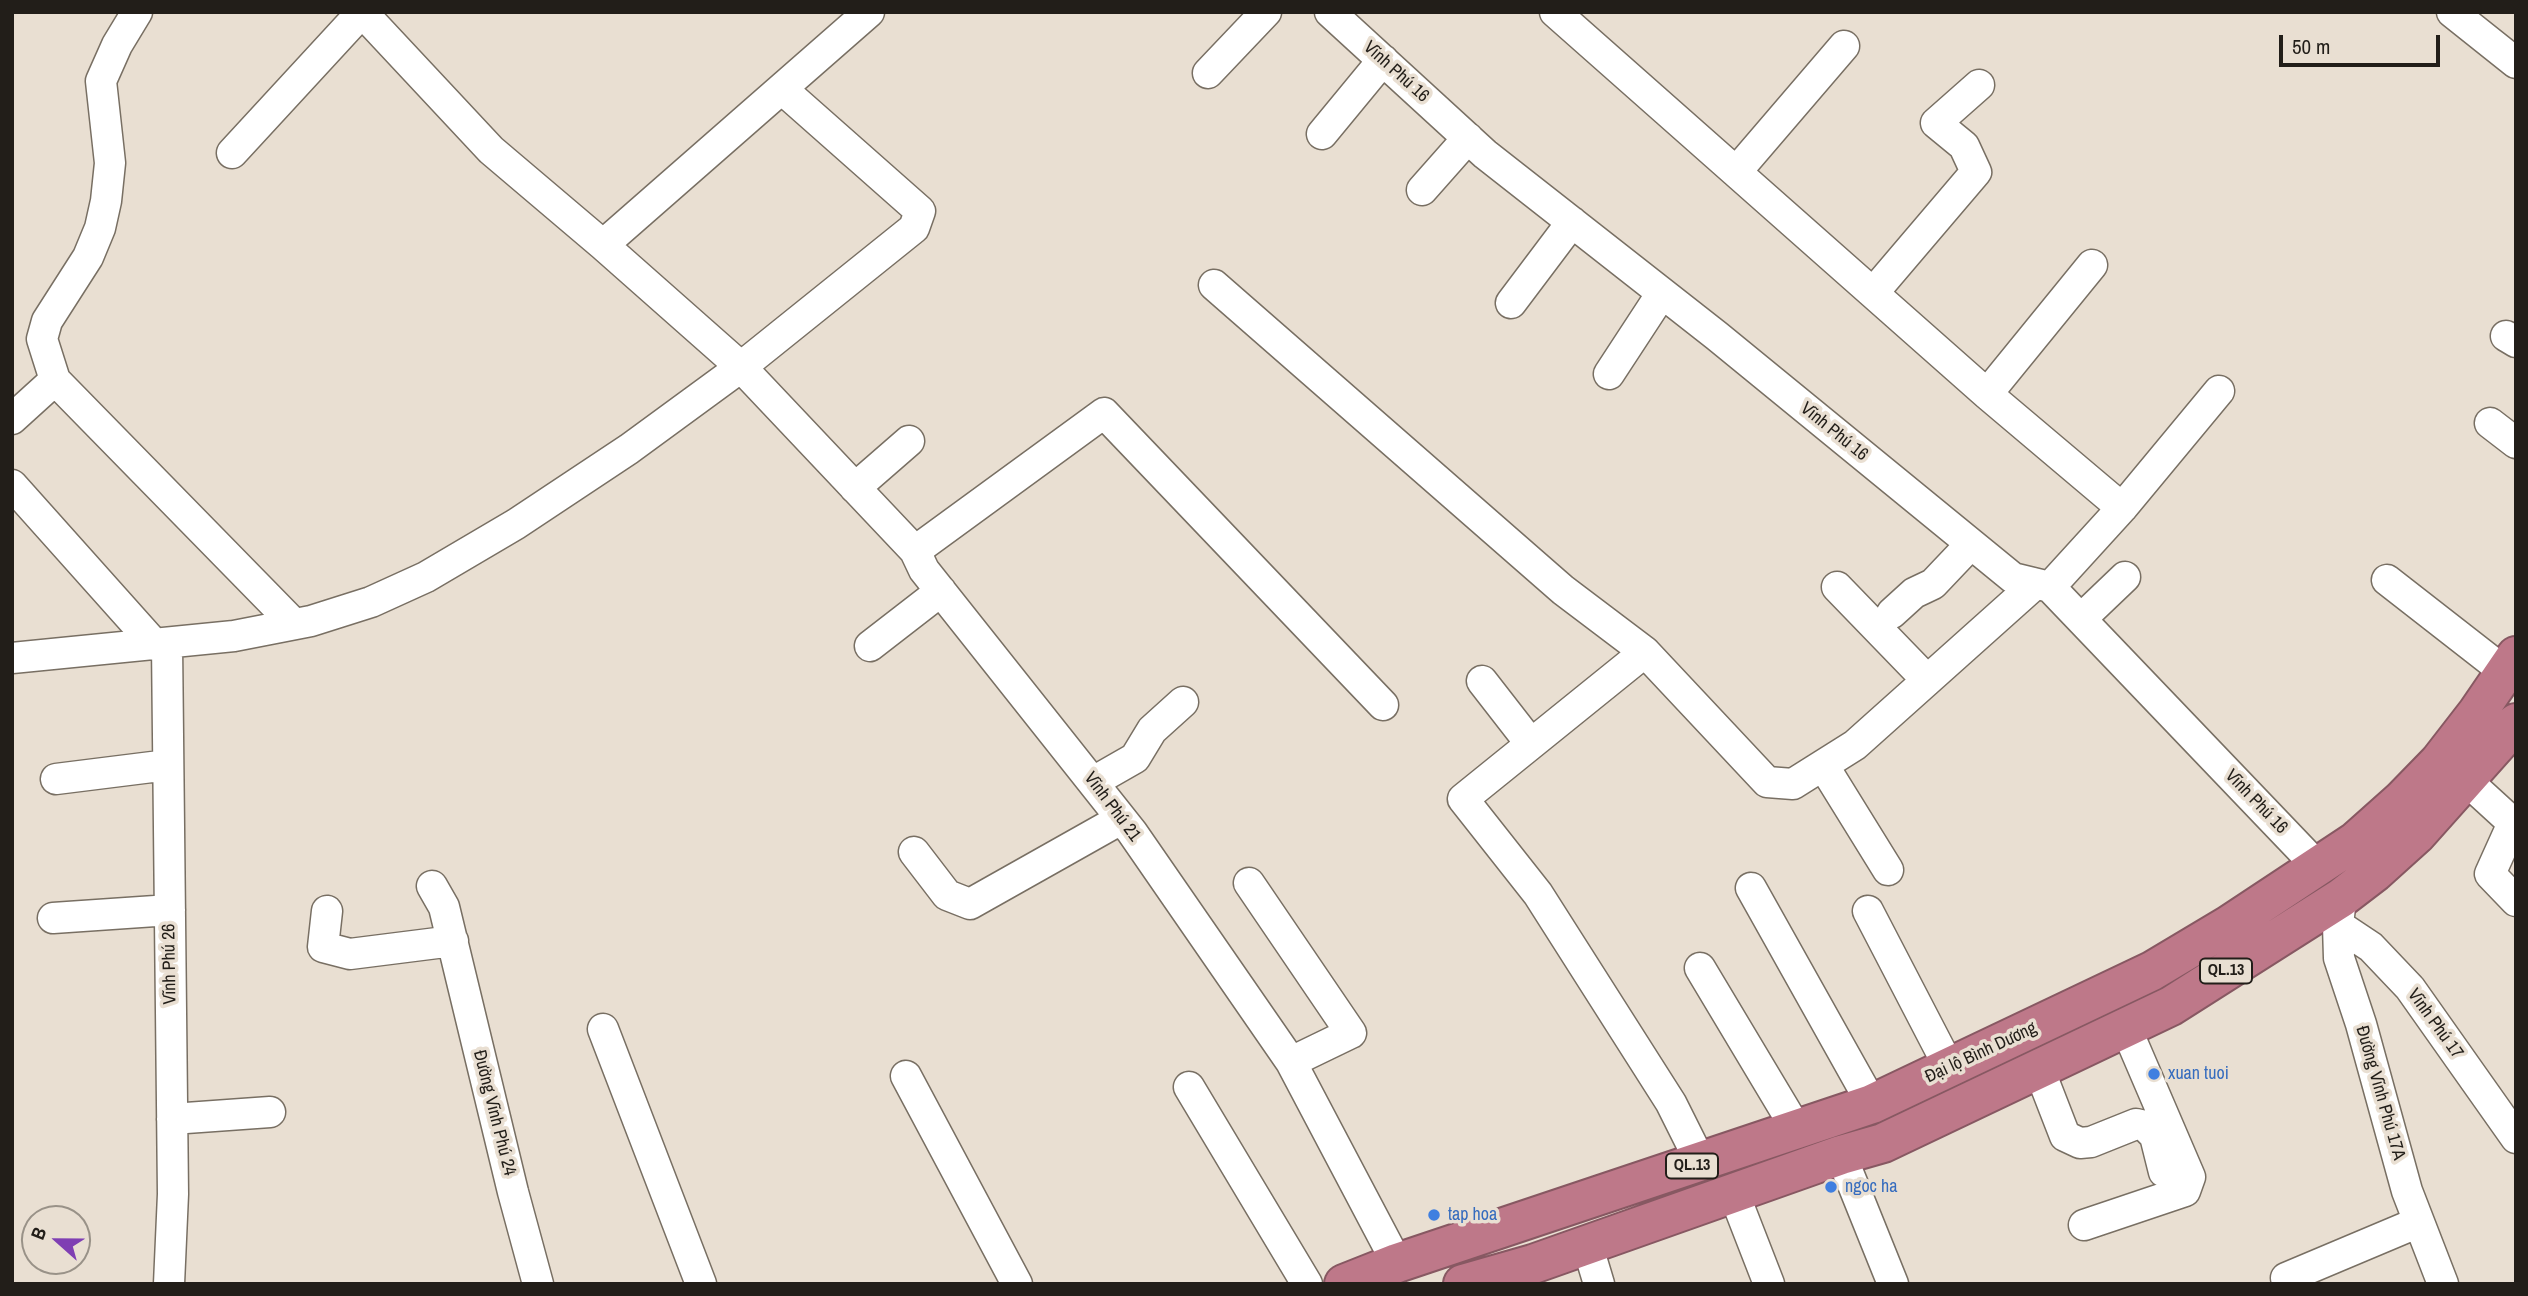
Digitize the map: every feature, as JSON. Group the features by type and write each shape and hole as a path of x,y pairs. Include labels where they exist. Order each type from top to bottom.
{"highway":[{"name":"Đại lộ Bình Dương","path":"1345,1284 1402,1273 1701,1163 1872,1104 2152,971 2230,925 2356,841 2439,762 2510,664"},
{"name":"QL.13","path":"1463,1284 1537,1274 1587,1244 1883,1143 2171,1006 2340,912 2375,872 2416,835 2516,723"}],"street":[{"path":"137,12 117,45 101,80 110,163 100,228 88,257 47,320 42,339 55,380 294,624"},
{"path":"232,153 362,12"},
{"name":"Vĩnh Phú 21","path":"362,12 491,149 740,367 915,551 924,570 1121,818 1291,1062 1402,1273"},
{"path":"603,245 869,12"},
{"path":"1209,73 1266,12"},
{"name":"Vĩnh Phú 16","path":"1330,12 1468,138 2013,578 2043,585 2081,619 2317,866"},
{"path":"1555,12 1987,394 2122,508"},
{"path":"2452,12 2516,63"},
{"path":"1736,172 1844,46"},
{"path":"1322,134 1382,60"},
{"path":"1873,293 1976,172 1964,146 1936,123 1979,85"},
{"path":"12,658 234,636 294,624 371,602 426,577 516,524 629,449 740,367 914,228 920,211 782,89"},
{"path":"1422,190 1468,138"},
{"path":"1511,303 1572,222"},
{"path":"1987,394 2092,265"},
{"path":"1214,285 1563,590 1645,652 1767,782 1793,784 1855,745 1927,680 2043,585 2122,508 2219,391"},
{"path":"1609,374 1662,293"},
{"path":"12,419 55,380"},
{"path":"915,551 1104,413 1383,705"},
{"path":"2490,423 2516,443"},
{"path":"855,488 909,441"},
{"path":"12,485 161,645"},
{"path":"1892,613 1914,593 1933,584 1971,544"},
{"path":"2081,619 2125,577"},
{"path":"2387,580 2510,664"},
{"path":"1837,587 1927,680"},
{"path":"870,646 942,591"},
{"name":"Vĩnh Phú 26","path":"161,645 168,765 170,910 173,1194 169,1284"},
{"path":"1645,652 1531,744 1458,793 1538,894 1671,1102 1701,1163"},
{"path":"1482,681 1531,744"},
{"path":"1093,782 1135,758 1152,730 1183,702"},
{"path":"56,779 168,765"},
{"path":"1823,765 1888,870"},
{"path":"2466,780 2514,823 2490,874 2516,901"},
{"path":"914,852 947,895 970,904 1121,818"},
{"path":"1249,883 1351,1033 1291,1062"},
{"name":"Đường Vĩnh Phú 24","path":"432,886 444,907 538,1284"},
{"path":"1751,888 1872,1104"},
{"path":"54,918 170,910"},
{"path":"327,911 323,947 336,951 350,954 453,941"},
{"path":"1868,911 1950,1067"},
{"name":"Vĩnh Phú 17","path":"2340,912 2410,988 2516,1138"},
{"name":"Đường Vĩnh Phú 17A","path":"2340,912 2339,958 2361,1024 2407,1191 2443,1284"},
{"path":"1700,968 1797,1130"},
{"path":"2084,1225 2185,1191 2190,1177 2126,1028"},
{"path":"603,1029 701,1284"},
{"path":"2039,1069 2065,1136 2080,1143 2091,1142 2136,1125 2144,1126 2155,1136 2164,1172"},
{"path":"905,1076 1017,1284"},
{"path":"1189,1087 1307,1284"},
{"path":"172,1119 270,1112"},
{"path":"1842,1155 1893,1284"},
{"path":"1734,1194 1769,1284"},
{"path":"2286,1278 2419,1222"},
{"path":"1587,1244 1599,1284"}],"place":[{"name":"xuan tuoi","path":"2154,1074"},
{"name":"ngoc ha","path":"1831,1187"},
{"name":"tap hoa","path":"1434,1215"}]}
